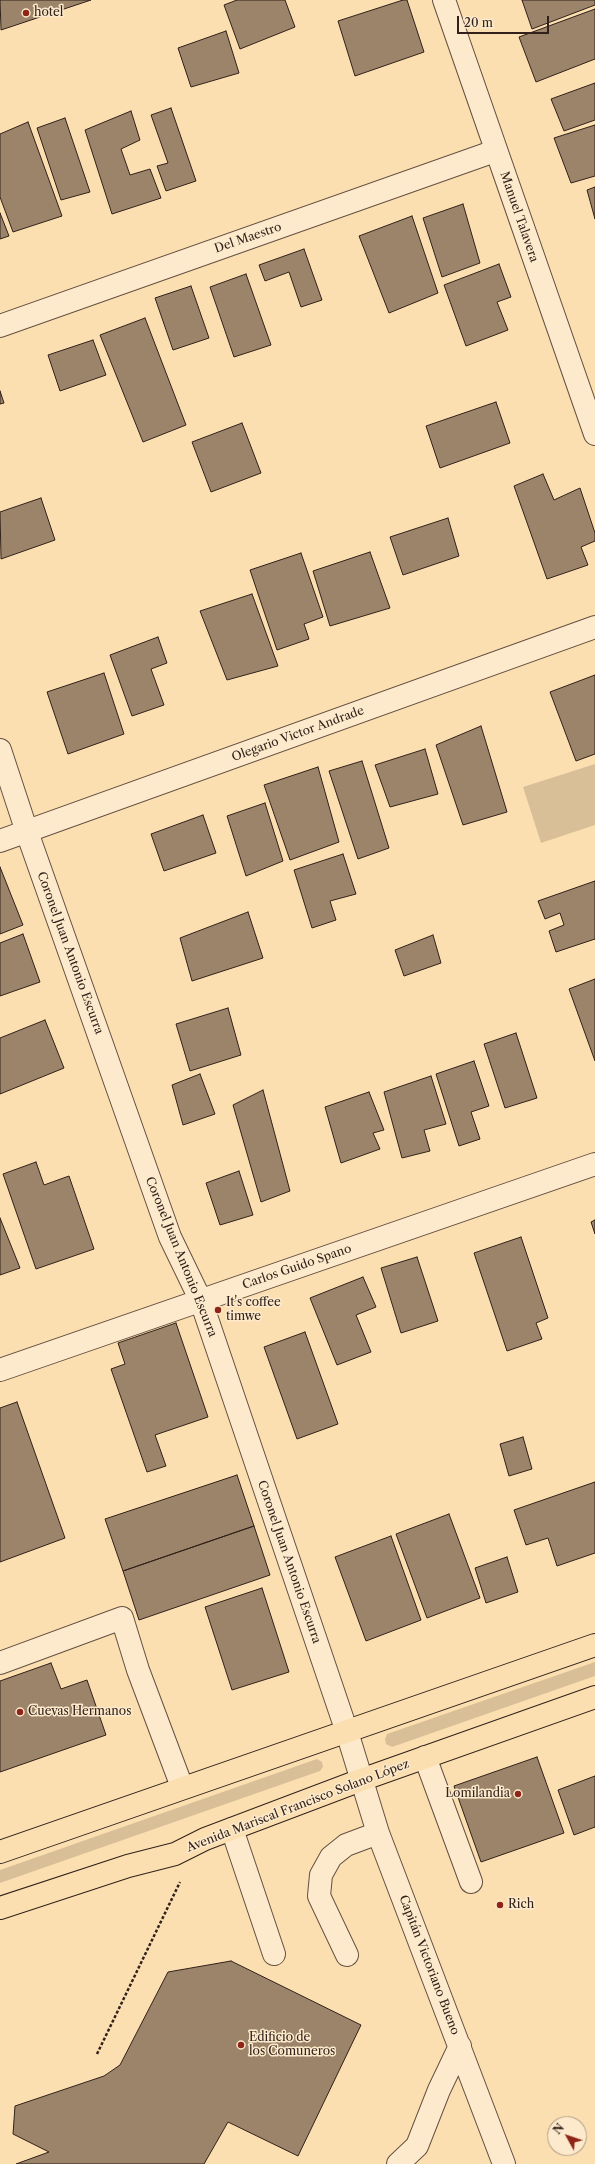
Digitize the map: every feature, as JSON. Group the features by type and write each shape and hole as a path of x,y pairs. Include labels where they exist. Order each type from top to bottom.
{"highway":[{"path":"0,1852 182,1787 347,1732 595,1645"},
{"name":"Avenida Mariscal Francisco Solano López","path":"0,1908 128,1866 174,1854 359,1773 425,1757 595,1697"}],"street":[{"name":"Manuel Talavera","path":"444,0 495,151 595,434"},
{"name":"Del Maestro","path":"0,326 495,151"},
{"name":"Olegario Victor Andrade","path":"0,841 595,627"},
{"name":"Coronel Juan Antonio Escurra","path":"0,750 27,832 170,1237 201,1301 347,1732 359,1773"},
{"name":"Carlos Guido Spano","path":"0,1370 595,1164"},
{"path":"0,1663 122,1618 138,1670 182,1787"},
{"path":"425,1757 471,1882"},
{"name":"Capitán Victoriano Bueno","path":"359,1773 378,1833 504,2164"},
{"path":"232,1829 274,1954"},
{"path":"347,1956 319,1896 321,1874 331,1857 346,1846 378,1833"},
{"path":"398,2164 420,2155 439,2090 460,2046"}],"path":[{"path":"97,2054 183,1875"}],"shaded area":[{"path":"595,764 595,825 541,843 523,787"},
{"path":"595,1662 595,1676 392,1747 386,1744 385,1739 387,1734"},
{"path":"317,1759 322,1762 323,1767 320,1771 0,1883 0,1870"}],"building":[{"name":"hotel","path":"0,0 91,0 1,30"},
{"path":"237,0 285,0 295,27 240,49 224,5"},
{"path":"407,0 424,52 355,76 338,21"},
{"path":"522,0 595,0 595,5 532,29"},
{"path":"595,9 595,59 536,82 519,37"},
{"path":"226,31 239,73 191,87 178,48"},
{"path":"595,83 595,120 564,131 551,99"},
{"path":"171,108 196,181 166,191 157,166 168,163 151,115"},
{"path":"131,111 140,140 121,149 130,175 150,169 161,198 112,214 85,130"},
{"path":"65,118 90,192 61,200 37,128"},
{"path":"28,122 62,216 13,232 0,197 0,134"},
{"path":"595,125 595,176 571,183 554,138"},
{"path":"595,187 595,219 587,190"},
{"path":"463,204 480,263 442,277 423,218"},
{"path":"0,213 9,236 0,239"},
{"path":"412,216 438,293 389,313 359,236"},
{"path":"304,249 322,300 301,307 289,272 265,281 259,265"},
{"path":"499,264 511,297 497,302 508,330 466,346 444,285"},
{"path":"246,274 271,345 234,357 210,287"},
{"path":"191,286 209,338 173,350 155,298"},
{"path":"145,318 186,425 143,442 100,335"},
{"path":"93,340 106,375 60,391 48,355"},
{"path":"0,391 4,403 0,404"},
{"path":"496,402 510,443 440,468 426,426"},
{"path":"242,423 261,473 211,492 192,442"},
{"path":"543,474 554,500 580,488 595,533 595,541 581,547 588,565 547,579 514,486"},
{"path":"41,498 55,540 1,559 0,512"},
{"path":"448,518 459,556 403,575 390,537"},
{"path":"370,552 390,608 330,626 313,571"},
{"path":"301,553 323,617 304,624 309,639 277,650 250,570"},
{"path":"252,594 278,666 227,680 200,611"},
{"path":"158,637 167,663 151,669 164,705 132,716 110,655"},
{"path":"104,673 124,734 68,754 47,692"},
{"path":"595,675 595,754 576,761 550,692"},
{"path":"481,726 507,812 463,825 436,745"},
{"path":"425,749 438,794 390,807 375,765"},
{"path":"362,761 389,848 358,859 329,771"},
{"path":"318,767 339,842 290,860 264,785"},
{"path":"265,803 283,861 246,876 227,816"},
{"path":"203,815 216,853 164,871 151,834"},
{"path":"343,854 356,894 330,901 336,920 312,928 294,870"},
{"path":"0,867 23,925 0,934"},
{"path":"595,881 595,939 556,952 549,931 564,925 560,913 545,919 538,901"},
{"path":"248,912 263,958 192,981 180,938"},
{"path":"23,934 40,982 0,996 0,943"},
{"path":"433,935 441,963 404,976 395,950"},
{"path":"595,979 595,1061 569,989"},
{"path":"228,1008 241,1055 190,1071 176,1024"},
{"path":"45,1020 64,1068 0,1094 0,1038"},
{"path":"516,1033 537,1098 505,1108 484,1044"},
{"path":"474,1061 489,1106 471,1112 480,1139 459,1146 436,1074"},
{"path":"200,1074 215,1114 183,1125 172,1085"},
{"path":"431,1076 446,1124 424,1130 430,1151 402,1158 384,1092"},
{"path":"263,1090 290,1191 261,1202 233,1105"},
{"path":"369,1092 384,1130 373,1133 380,1149 341,1163 325,1107"},
{"path":"36,1162 44,1185 69,1176 94,1249 36,1269 3,1174"},
{"path":"239,1171 253,1215 220,1225 206,1183"},
{"path":"0,1218 20,1268 0,1275"},
{"path":"595,1220 595,1234 591,1222"},
{"path":"521,1237 548,1318 536,1323 542,1339 507,1351 474,1253"},
{"path":"417,1257 438,1321 401,1333 381,1268"},
{"path":"363,1277 376,1307 356,1315 371,1352 337,1365 310,1298"},
{"path":"176,1323 208,1417 155,1435 166,1466 147,1472 111,1369 125,1364 118,1343"},
{"path":"305,1332 338,1424 297,1439 264,1347"},
{"path":"17,1402 65,1538 0,1562 0,1408"},
{"path":"523,1437 532,1469 509,1476 500,1444"},
{"path":"237,1475 254,1526 123,1571 105,1519"},
{"path":"595,1482 595,1553 557,1566 548,1538 526,1545 514,1510"},
{"path":"449,1514 480,1598 427,1618 396,1534"},
{"path":"254,1526 270,1575 139,1620 123,1571"},
{"path":"391,1536 421,1620 366,1641 335,1557"},
{"path":"507,1557 518,1592 486,1603 475,1568"},
{"path":"262,1588 289,1672 232,1690 205,1607"},
{"path":"51,1663 61,1689 87,1680 106,1735 0,1772 0,1681"},
{"path":"537,1757 564,1833 481,1862 454,1786"},
{"path":"595,1776 595,1827 574,1835 558,1790"},
{"name":"Edificio de los Comuneros","path":"231,1961 361,2025 298,2156 228,2122 204,2164 16,2164 49,2152 13,2134 15,2106 104,2076 120,2065 168,1972"}],"place":[{"name":"hotel","path":"26,13"},
{"name":"It's coffee timwe","path":"218,1310"},
{"name":"Cuevas Hermanos","path":"20,1712"},
{"name":"Lomilandia","path":"518,1794"},
{"name":"Rich","path":"500,1905"},
{"name":"Edificio de los Comuneros","path":"241,2045"}]}
